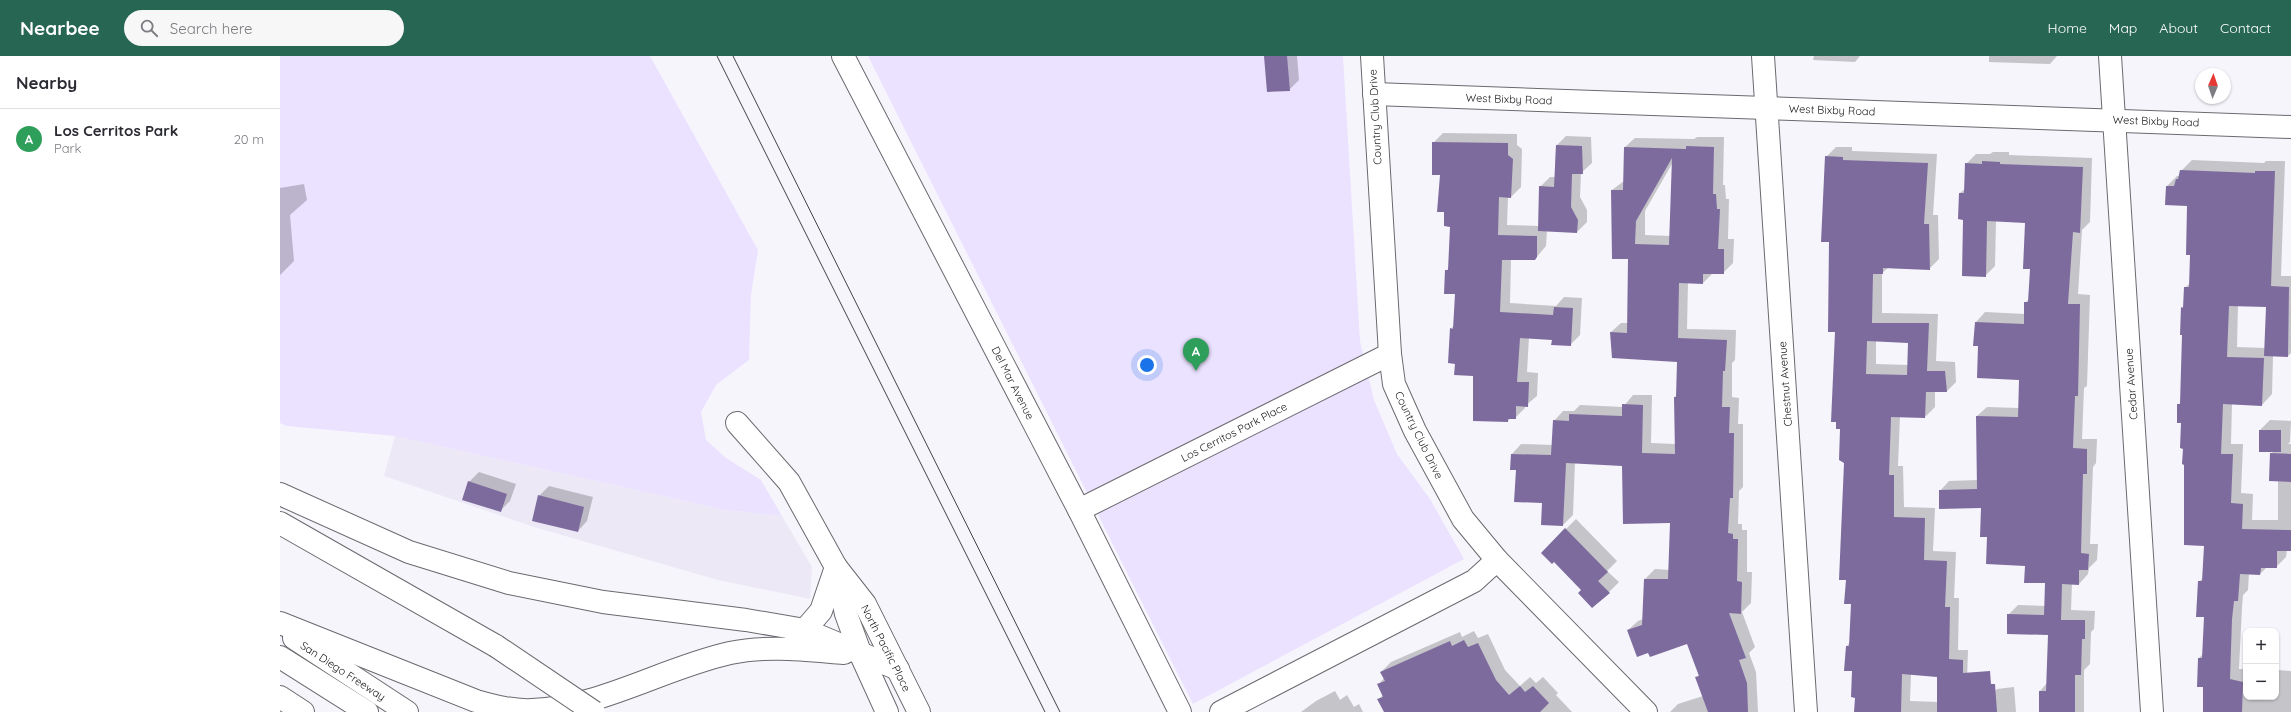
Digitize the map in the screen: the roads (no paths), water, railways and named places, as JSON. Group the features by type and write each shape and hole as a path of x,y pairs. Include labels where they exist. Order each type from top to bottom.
{"main road":[{"name":"Del Mar Avenue","path":"844,56 1079,510 1180,712"},
{"name":"Country Club Drive","path":"1372,56 1390,354 1394,384 1415,431 1462,519 1497,560 1646,712"},
{"name":"Chestnut Avenue","path":"1763,56 1806,712"},
{"name":"Cedar Avenue","path":"2110,56 2152,712"},
{"name":"West Bixby Road","path":"1374,94 2115,119 2291,127"},
{"name":"Los Cerritos Park Place","path":"1079,510 1390,354"},
{"name":"North Pacific Place","path":"736,423 789,482 836,567 865,604 919,712"},
{"path":"280,494 409,552 509,583 603,602 746,620 805,630 861,655 898,669"},
{"path":"280,523 496,646 594,712"},
{"path":"1221,712 1474,581 1497,560"},
{"path":"786,649 821,611 836,567"},
{"name":"North Pacific Place","path":"836,567 846,614 861,655 887,712"},
{"path":"280,623 476,701 504,708 531,710 570,705 620,690 728,653 768,648 861,655"},
{"name":"San Diego Freeway","path":"280,629 407,712"},
{"path":"280,657 367,712"},
{"path":"280,674 338,712"},
{"path":"280,697 304,712"}],"tram line":[{"path":"717,56 1045,712"},
{"path":"733,56 1060,712"}],"place":[{"name":"Los Cerritos Park","path":"1196,371"}]}
